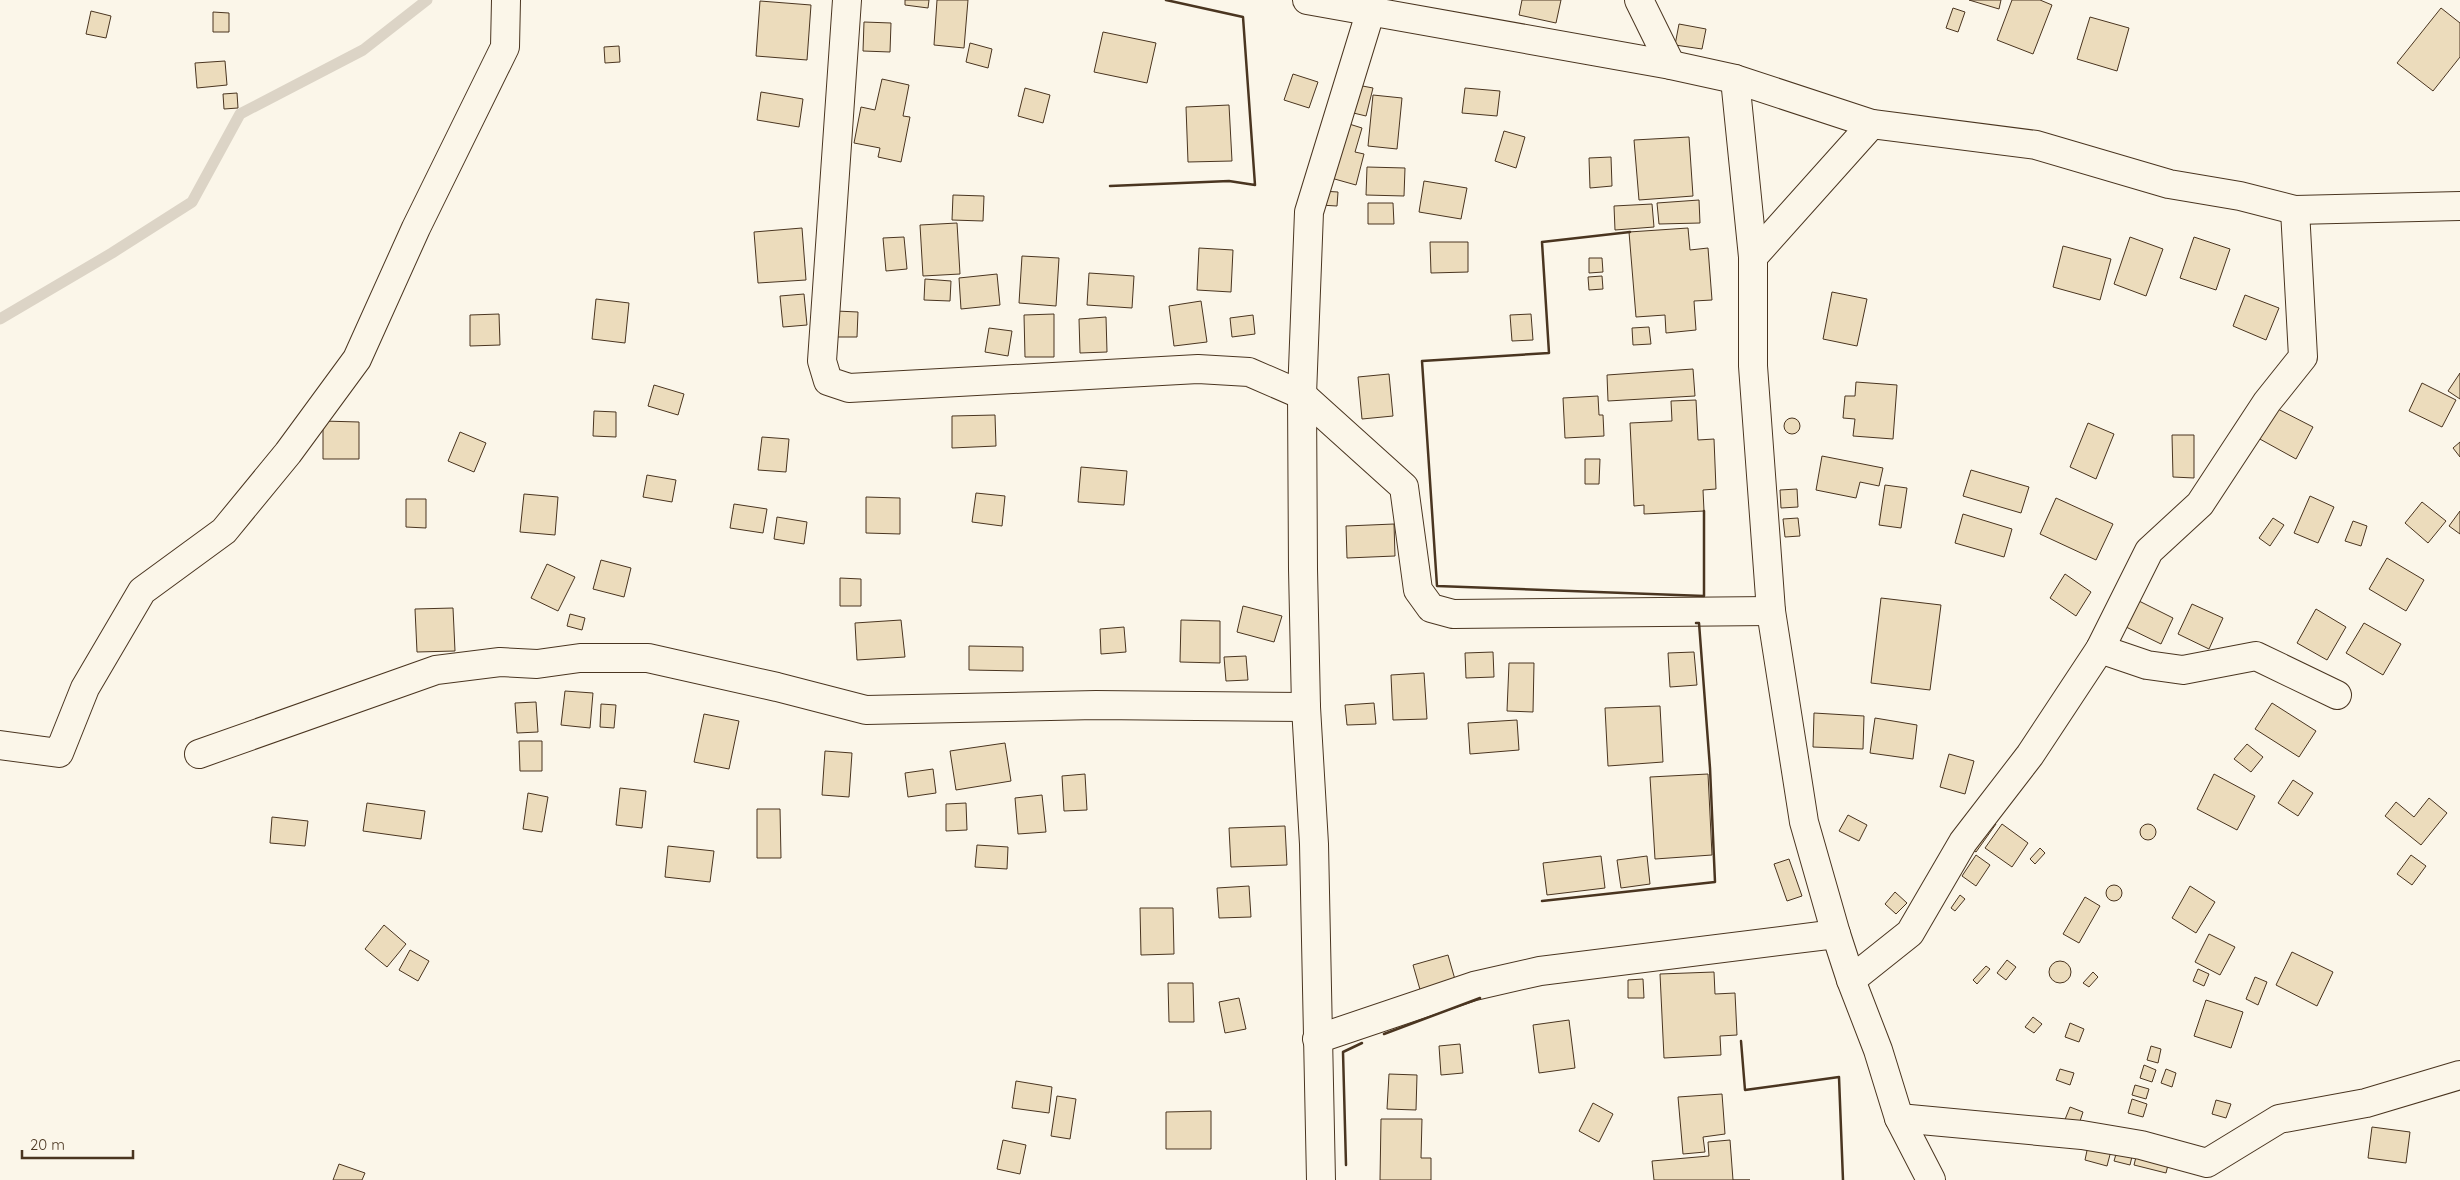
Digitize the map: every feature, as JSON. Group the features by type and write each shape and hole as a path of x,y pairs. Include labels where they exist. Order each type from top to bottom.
{"street":[{"path":"0,745 59,753 85,688 142,591 224,532 288,453 358,360 416,228 505,47 506,0"},
{"path":"847,0 822,360 828,381 849,388 1198,369 1249,372 1302,395 1404,487 1418,590 1431,608 1453,614 1771,611"},
{"path":"1307,0 1671,65 1735,79 1872,124 2036,145 2169,184 2240,196 2295,210 2460,206"},
{"path":"1639,0 1671,65"},
{"path":"1321,1180 1314,844 1306,707 1302,395 1309,212 1371,10"},
{"path":"1735,79 1753,257 1753,366 1771,611 1804,822 1836,934 1851,980 1878,1050 1899,1118 1931,1180"},
{"path":"1753,257 1872,124"},
{"path":"1851,980 1910,933 1963,842 2030,756 2100,649 2149,552 2200,504 2267,402 2304,357 2295,210"},
{"path":"2100,649 2147,665 2183,670 2256,656 2337,696"},
{"path":"199,754 436,670 500,662 537,664 580,658 648,658 777,687 866,710 1096,705 1306,707"},
{"path":"1317,1039 1474,986 1540,971 1836,934"},
{"path":"1899,1118 2082,1135 2141,1144 2208,1163 2279,1119 2366,1103 2460,1075"}],"building":[{"path":"905,0 929,0 928,8 905,5"},
{"path":"937,0 968,0 964,48 934,45"},
{"path":"1522,0 1561,0 1556,23 1519,15"},
{"path":"1969,0 2001,0 1999,9"},
{"path":"2012,0 2040,0 2052,5 2033,54 1997,40"},
{"path":"760,1 811,5 807,60 756,56"},
{"path":"1953,8 1965,12 1958,32 1946,28"},
{"path":"2441,8 2460,23 2460,57 2433,91 2397,63"},
{"path":"91,11 111,16 106,38 86,34"},
{"path":"213,12 229,13 229,32 213,32"},
{"path":"2090,17 2129,28 2117,71 2077,59"},
{"path":"864,22 891,23 890,52 863,51"},
{"path":"1679,24 1706,29 1702,49 1675,45"},
{"path":"1103,32 1156,43 1147,83 1094,72"},
{"path":"970,43 992,49 988,68 966,62"},
{"path":"619,46 620,62 605,63 604,47"},
{"path":"225,61 227,85 197,88 195,63"},
{"path":"1293,74 1318,82 1309,108 1284,100"},
{"path":"882,79 909,85 903,116 910,117 901,162 878,157 880,148 854,143 861,107 875,110"},
{"path":"1352,84 1373,88 1366,116 1345,111"},
{"path":"1025,88 1050,95 1043,123 1018,116"},
{"path":"1465,88 1500,91 1497,116 1462,113"},
{"path":"761,92 803,99 799,127 757,120"},
{"path":"237,93 238,108 224,109 223,94"},
{"path":"1373,95 1402,98 1397,149 1368,146"},
{"path":"1229,105 1232,161 1188,162 1186,107"},
{"path":"1346,123 1362,128 1355,152 1364,154 1356,185 1331,178"},
{"path":"1504,131 1525,137 1516,168 1495,161"},
{"path":"1689,137 1693,196 1639,200 1634,140"},
{"path":"1611,157 1612,186 1590,188 1589,158"},
{"path":"1367,167 1405,168 1404,196 1366,195"},
{"path":"1424,181 1467,188 1461,219 1419,212"},
{"path":"1322,191 1338,192 1337,206 1320,205"},
{"path":"953,195 984,196 983,221 952,220"},
{"path":"1699,200 1700,223 1659,224 1657,203"},
{"path":"1368,203 1393,203 1394,224 1368,224"},
{"path":"1652,204 1654,227 1615,230 1614,206"},
{"path":"957,223 960,274 923,276 920,225"},
{"path":"802,228 806,280 758,283 754,232"},
{"path":"1688,228 1690,250 1708,248 1712,300 1694,301 1696,330 1666,333 1665,315 1636,317 1629,232"},
{"path":"904,237 907,269 886,271 883,238"},
{"path":"2130,237 2163,249 2146,296 2114,284"},
{"path":"2194,237 2230,249 2216,290 2180,278"},
{"path":"1430,242 1468,242 1468,272 1431,273"},
{"path":"2063,246 2111,259 2100,300 2053,287"},
{"path":"1199,248 1233,250 1231,292 1197,290"},
{"path":"1022,256 1059,258 1056,306 1019,303"},
{"path":"1589,258 1602,258 1603,272 1589,273"},
{"path":"1089,273 1134,276 1132,308 1087,305"},
{"path":"997,274 1000,305 961,309 959,278"},
{"path":"1602,276 1603,289 1589,290 1588,277"},
{"path":"925,279 951,281 950,301 924,300"},
{"path":"1832,292 1867,299 1857,346 1823,339"},
{"path":"804,294 807,325 783,327 780,296"},
{"path":"2245,295 2279,308 2266,340 2233,326"},
{"path":"596,299 629,303 625,343 592,339"},
{"path":"1201,301 1207,342 1174,346 1169,306"},
{"path":"836,311 858,312 857,337 836,337"},
{"path":"499,314 500,345 470,346 470,315"},
{"path":"1054,314 1054,357 1025,357 1024,315"},
{"path":"1531,314 1533,340 1512,341 1510,315"},
{"path":"1253,315 1255,334 1232,337 1230,318"},
{"path":"1106,317 1107,352 1080,353 1079,319"},
{"path":"1649,327 1651,344 1633,345 1632,328"},
{"path":"989,328 1012,331 1008,356 985,352"},
{"path":"1693,369 1695,396 1608,401 1607,375"},
{"path":"2460,373 2460,399 2448,391"},
{"path":"1389,374 1393,416 1362,419 1358,377"},
{"path":"1856,382 1897,385 1893,439 1853,436 1855,419 1843,418 1845,396 1855,396"},
{"path":"2422,383 2456,400 2442,427 2409,411"},
{"path":"654,385 684,394 678,415 648,406"},
{"path":"1598,396 1599,415 1603,415 1604,436 1565,438 1563,398"},
{"path":"1696,400 1698,440 1714,439 1716,489 1703,490 1704,511 1644,514 1644,505 1634,506 1630,423 1672,421 1671,401"},
{"path":"2274,407 2313,427 2296,459 2258,438"},
{"path":"594,411 616,412 616,437 593,436"},
{"path":"995,415 996,446 952,448 952,416"},
{"path":"1789,418 1795,418 1800,423 1798,432 1789,434 1784,429 1784,423"},
{"path":"323,421 359,422 359,459 323,459"},
{"path":"2088,423 2114,434 2096,479 2070,467"},
{"path":"460,432 486,443 474,472 448,461"},
{"path":"2172,435 2194,435 2194,478 2173,477"},
{"path":"762,437 789,439 786,472 758,470"},
{"path":"2460,442 2460,457 2453,448"},
{"path":"1822,456 1883,468 1879,486 1860,482 1856,498 1816,490"},
{"path":"1585,459 1600,459 1599,484 1585,484"},
{"path":"1081,467 1127,471 1124,505 1078,502"},
{"path":"1971,470 2029,487 2021,513 1963,496"},
{"path":"647,475 676,480 672,502 643,497"},
{"path":"1885,485 1907,488 1901,528 1879,525"},
{"path":"1797,489 1798,507 1781,508 1780,490"},
{"path":"976,493 1005,496 1002,526 972,522"},
{"path":"524,494 558,497 555,535 520,532"},
{"path":"2310,496 2334,507 2318,543 2294,533"},
{"path":"866,497 900,498 900,534 866,533"},
{"path":"2056,498 2113,524 2096,560 2040,534"},
{"path":"406,499 426,499 426,528 406,527"},
{"path":"2422,502 2446,521 2428,543 2405,523"},
{"path":"734,504 767,509 763,533 730,528"},
{"path":"2460,511 2460,534 2449,526"},
{"path":"1963,514 2012,529 2004,557 1955,543"},
{"path":"777,517 807,522 804,544 774,539"},
{"path":"1798,518 1800,536 1785,537 1783,519"},
{"path":"2273,518 2284,525 2270,546 2259,538"},
{"path":"2353,521 2367,526 2361,546 2345,541"},
{"path":"1394,524 1395,556 1347,558 1346,526"},
{"path":"2387,558 2424,580 2406,611 2369,589"},
{"path":"601,560 631,568 624,597 593,589"},
{"path":"547,564 575,577 558,611 531,598"},
{"path":"2065,574 2091,592 2076,616 2050,598"},
{"path":"840,578 861,579 861,606 840,606"},
{"path":"1881,598 1941,605 1930,690 1871,683"},
{"path":"2137,600 2173,618 2161,644 2124,626"},
{"path":"2192,604 2223,618 2209,649 2178,634"},
{"path":"1243,606 1282,616 1274,642 1237,632"},
{"path":"453,608 455,651 417,652 415,609"},
{"path":"2316,609 2346,627 2327,660 2297,643"},
{"path":"570,614 585,618 582,630 567,626"},
{"path":"901,620 905,657 857,660 855,623"},
{"path":"1181,620 1220,621 1220,663 1180,662"},
{"path":"2364,623 2401,644 2383,675 2346,653"},
{"path":"1124,627 1126,652 1101,654 1100,629"},
{"path":"969,646 1023,647 1023,671 969,670"},
{"path":"1493,652 1494,677 1466,678 1465,653"},
{"path":"1694,652 1697,685 1670,687 1668,653"},
{"path":"1246,656 1248,680 1226,681 1224,657"},
{"path":"1509,663 1534,663 1533,712 1507,711"},
{"path":"1424,673 1427,719 1393,720 1391,675"},
{"path":"565,691 593,693 590,728 561,725"},
{"path":"536,702 538,732 517,733 515,703"},
{"path":"1374,703 1376,724 1347,725 1345,705"},
{"path":"2272,703 2316,731 2299,757 2255,729"},
{"path":"601,704 616,705 614,728 600,727"},
{"path":"1660,706 1663,762 1608,766 1605,708"},
{"path":"1814,713 1864,716 1863,749 1813,747"},
{"path":"704,714 739,721 729,769 694,762"},
{"path":"1875,718 1917,725 1913,759 1870,753"},
{"path":"1517,720 1519,750 1470,754 1468,723"},
{"path":"519,741 542,741 542,771 520,771"},
{"path":"1005,743 1011,781 956,790 950,751"},
{"path":"2247,744 2263,757 2251,772 2234,759"},
{"path":"825,751 852,753 849,797 822,795"},
{"path":"1949,754 1974,761 1965,794 1940,787"},
{"path":"933,769 936,793 908,797 905,773"},
{"path":"1085,774 1087,810 1064,811 1062,776"},
{"path":"1708,774 1712,855 1655,859 1650,777"},
{"path":"2214,774 2255,796 2237,830 2197,809"},
{"path":"2293,780 2313,793 2298,816 2278,803"},
{"path":"620,788 646,791 642,828 616,825"},
{"path":"528,793 548,797 542,832 523,829"},
{"path":"1042,795 1046,832 1018,834 1015,798"},
{"path":"2429,798 2447,813 2421,845 2385,816 2396,802 2414,817"},
{"path":"367,803 425,811 421,839 363,831"},
{"path":"966,803 967,830 946,831 946,804"},
{"path":"757,809 780,809 781,858 757,858"},
{"path":"1848,815 1867,825 1859,841 1839,831"},
{"path":"272,817 308,821 305,846 270,843"},
{"path":"1990,819 1996,824 1976,852 1970,848"},
{"path":"2002,824 2028,843 2012,867 1985,848"},
{"path":"2148,824 2154,826 2156,832 2154,838 2148,840 2142,838 2140,832 2142,826"},
{"path":"1285,826 1287,865 1231,867 1229,828"},
{"path":"977,845 1008,847 1007,869 975,867"},
{"path":"668,846 714,851 710,882 665,877"},
{"path":"2040,848 2045,853 2035,864 2030,859"},
{"path":"1976,855 1990,865 1976,886 1962,876"},
{"path":"2411,855 2426,866 2412,885 2397,874"},
{"path":"1601,856 1605,888 1547,895 1543,863"},
{"path":"1647,856 1650,884 1621,888 1617,860"},
{"path":"1789,859 1802,896 1787,901 1774,864"},
{"path":"2114,885 2122,893 2114,901 2106,893"},
{"path":"1249,886 1251,917 1219,918 1217,888"},
{"path":"2190,886 2215,902 2196,933 2172,918"},
{"path":"1895,892 1907,903 1896,914 1885,904"},
{"path":"1960,895 1965,899 1955,911 1951,908"},
{"path":"2085,897 2100,906 2079,943 2063,934"},
{"path":"1140,908 1173,908 1174,954 1141,955"},
{"path":"384,925 406,944 387,967 365,949"},
{"path":"2209,934 2235,947 2220,975 2195,962"},
{"path":"410,950 429,961 418,981 399,970"},
{"path":"2292,952 2333,972 2317,1006 2276,985"},
{"path":"1448,955 1456,983 1421,993 1413,965"},
{"path":"2007,960 2016,967 2006,980 1997,973"},
{"path":"2056,961 2064,961 2071,968 2071,976 2064,983 2056,983 2049,976 2049,968"},
{"path":"1986,966 1990,969 1977,984 1973,980"},
{"path":"2198,969 2209,974 2204,986 2193,981"},
{"path":"1714,972 1715,994 1735,993 1737,1035 1720,1036 1721,1055 1664,1058 1660,974"},
{"path":"2093,972 2098,977 2089,987 2083,983"},
{"path":"2255,977 2267,982 2258,1005 2246,999"},
{"path":"1643,979 1644,998 1628,998 1628,980"},
{"path":"1168,983 1193,983 1194,1022 1169,1022"},
{"path":"1239,998 1246,1029 1225,1033 1219,1002"},
{"path":"2206,1000 2243,1012 2231,1048 2194,1036"},
{"path":"2033,1017 2042,1024 2034,1033 2025,1027"},
{"path":"1569,1020 1575,1068 1539,1073 1533,1025"},
{"path":"2070,1023 2084,1029 2079,1042 2065,1037"},
{"path":"1460,1044 1463,1073 1441,1075 1439,1046"},
{"path":"2151,1046 2161,1049 2158,1063 2147,1060"},
{"path":"2144,1065 2156,1070 2152,1082 2140,1078"},
{"path":"2060,1069 2074,1073 2070,1085 2056,1080"},
{"path":"2166,1069 2176,1073 2172,1087 2161,1083"},
{"path":"1389,1074 1417,1075 1416,1110 1387,1109"},
{"path":"1016,1081 1052,1087 1049,1113 1012,1108"},
{"path":"2135,1085 2149,1089 2146,1099 2132,1095"},
{"path":"1722,1094 1725,1134 1703,1137 1705,1152 1683,1154 1678,1097"},
{"path":"1057,1096 1076,1099 1070,1139 1051,1136"},
{"path":"2132,1099 2147,1104 2143,1117 2128,1113"},
{"path":"2216,1100 2231,1104 2226,1118 2212,1114"},
{"path":"1593,1103 1613,1114 1599,1142 1579,1131"},
{"path":"2070,1107 2083,1112 2078,1127 2064,1122"},
{"path":"1211,1111 1211,1149 1166,1149 1166,1112"},
{"path":"1381,1119 1422,1119 1421,1158 1431,1158 1431,1180 1380,1180"},
{"path":"2372,1127 2410,1132 2406,1163 2368,1158"},
{"path":"1003,1140 1026,1145 1020,1174 997,1169"},
{"path":"1730,1140 1733,1180 1654,1180 1652,1161 1709,1156 1708,1142"},
{"path":"2089,1141 2112,1147 2107,1166 2085,1160"},
{"path":"2119,1144 2134,1148 2130,1165 2114,1161"},
{"path":"2138,1149 2170,1157 2166,1173 2134,1165"},
{"path":"339,1164 365,1173 362,1180 333,1180"}],"waterway":[{"path":"0,319 112,253 192,202 240,114 363,50 427,0"}],"wall":[{"path":"1110,186 1229,181 1255,185 1243,17 1166,0"},
{"path":"1630,232 1542,242 1549,353 1422,361 1437,586 1704,596 1704,511"},
{"path":"1542,901 1715,882 1710,768 1699,623 1696,623"},
{"path":"1384,1034 1480,998"},
{"path":"1741,1041 1745,1090 1839,1077 1843,1180"},
{"path":"1346,1165 1343,1052 1362,1043"}]}
